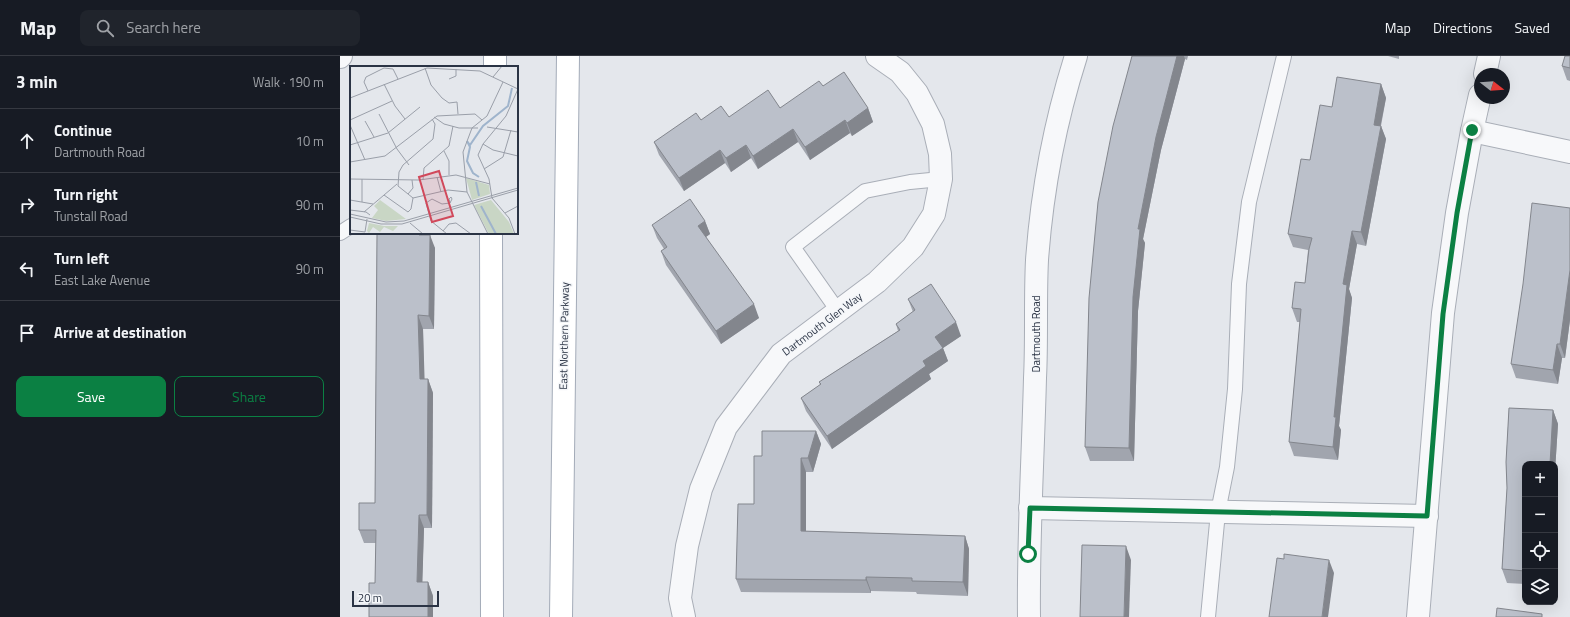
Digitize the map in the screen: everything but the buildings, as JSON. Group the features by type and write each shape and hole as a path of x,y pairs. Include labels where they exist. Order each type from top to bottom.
{"main road":[{"name":"East Northern Parkway","path":"561,617 568,56"},
{"path":"491,234 492,617"}],"street":[{"name":"Dartmouth Glen Way","path":"684,617 680,598 687,546 701,489 726,427 781,354 877,282 913,247 934,214 941,179 940,154 933,124 917,93 900,72 877,56"},
{"name":"Dartmouth Road","path":"1028,617 1030,508 1036,377 1035,320 1037,260 1050,156 1076,56"},
{"path":"1486,68 1489,56"},
{"path":"1418,617 1443,314 1457,213 1478,104"},
{"path":"1472,130 1570,152"},
{"path":"1030,508 1427,516"}],"lane":[{"path":"1208,617 1218,512 1227,467 1235,389 1239,284 1249,202 1284,56"},
{"path":"838,311 793,247 865,191 910,182 941,179"},
{"path":"340,233 350,227"}],"route":[{"path":"1028,554 1030,508 1427,516 1443,314 1457,213 1472,130"}]}
